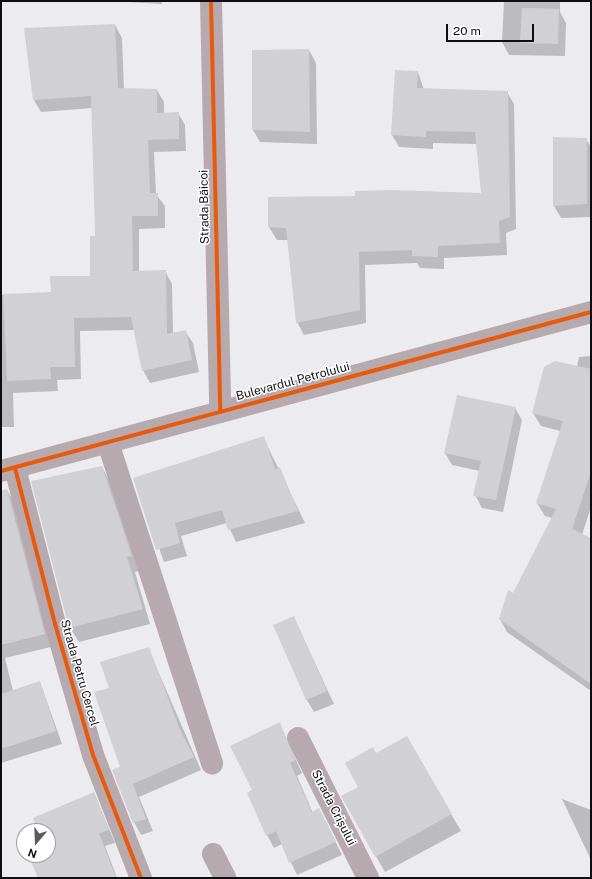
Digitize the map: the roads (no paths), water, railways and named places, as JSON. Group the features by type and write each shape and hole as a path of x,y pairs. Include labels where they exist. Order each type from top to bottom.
{"street":[{"name":"Strada Băicoi","path":"211,1 220,412"},
{"name":"Bulevardul Petrolului","path":"8,469 591,312"},
{"path":"108,443 212,764"},
{"name":"Strada Petru Cercel","path":"8,469 93,755 141,878"},
{"name":"Strada Crișului","path":"298,738 368,878"},
{"path":"213,854 225,878"}]}
